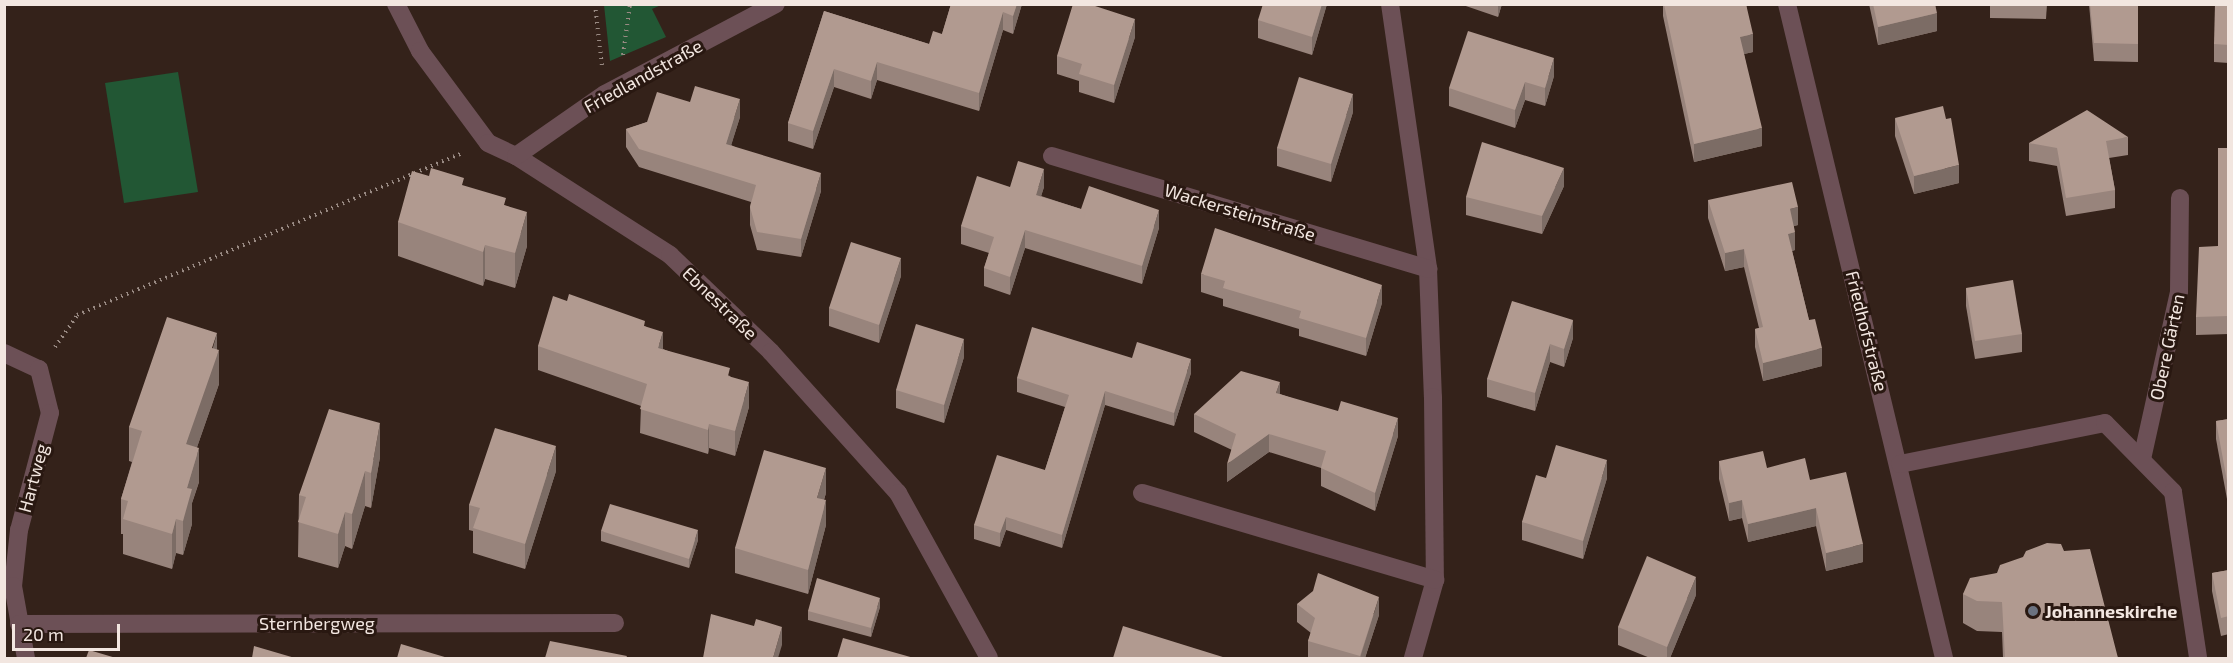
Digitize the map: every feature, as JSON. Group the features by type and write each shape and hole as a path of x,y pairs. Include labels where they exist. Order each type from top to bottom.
{"street":[{"name":"Ebnestraße","path":"396,4 420,51 488,143 516,156 670,255 771,352 898,493 989,658"},
{"name":"Friedlandstraße","path":"516,156 612,90 776,4"},
{"path":"1390,4 1428,269 1434,580 1413,658"},
{"name":"Friedhofstraße","path":"1787,4 1900,464 1944,658"},
{"name":"Wackersteinstraße","path":"1052,156 1428,269"},
{"name":"Obere Gärten","path":"2142,459 2179,292 2180,198"},
{"path":"4,353 39,369"},
{"name":"Hartweg","path":"26,658 13,586 19,530 50,413 39,369"},
{"path":"1900,464 2105,423 2173,492 2198,658"},
{"path":"1142,493 1434,580"},
{"name":"Sternbergweg","path":"19,624 615,623"}],"path":[{"path":"595,4 612,90"},
{"path":"612,90 630,4"},
{"path":"39,369 77,315 488,143"}],"green space":[{"path":"604,5 661,5 652,9 666,37 610,61"},
{"path":"178,72 198,192 124,203 105,83"}],"building":[{"path":"951,4 1017,4 1013,16 1003,12 979,93 877,62 871,81 834,69 813,131 788,123 824,11 929,44 933,31 942,34"},
{"path":"1073,4 1089,4 1135,19 1114,85 1079,74 1082,64 1057,56"},
{"path":"1263,4 1322,4 1312,37 1258,20"},
{"path":"1664,4 1746,4 1753,34 1740,37 1762,128 1694,144"},
{"path":"1873,4 1935,4 1937,13 1878,27"},
{"path":"2090,4 2138,4 2138,44 2094,43"},
{"path":"2215,4 2229,4 2229,45 2214,44"},
{"path":"1468,31 1554,58 1545,88 1525,82 1515,110 1449,88"},
{"path":"1299,77 1353,94 1331,164 1277,148"},
{"path":"695,86 740,99 726,144 821,173 801,239 757,232 750,207 756,185 639,149 626,129 647,122 657,92 690,102"},
{"path":"1943,106 1946,119 1951,118 1959,165 1914,176 1895,118"},
{"path":"2087,110 2128,137 2106,141 2115,190 2066,198 2057,148 2029,143"},
{"path":"1482,142 1564,168 1542,216 1466,197"},
{"path":"2218,148 2229,148 2229,316 2196,317 2199,247 2218,246"},
{"path":"1018,161 1044,169 1036,195 1081,209 1089,186 1159,210 1142,266 1025,230 1010,277 984,268 994,237 961,226 977,176 1010,187"},
{"path":"431,168 464,178 462,185 506,198 504,205 527,212 515,253 485,245 483,252 398,222 412,171 429,176"},
{"path":"1792,182 1798,207 1790,209 1795,232 1788,234 1809,320 1815,319 1822,348 1763,363 1755,329 1763,327 1744,249 1725,253 1708,200"},
{"path":"1215,228 1382,285 1366,338 1299,318 1301,311 1223,288 1225,281 1201,274"},
{"path":"851,242 901,258 879,325 829,308"},
{"path":"2013,280 2022,334 1975,341 1966,288"},
{"path":"569,294 645,321 644,326 663,332 658,348 730,368 728,376 749,382 735,431 709,424 708,430 640,409 647,384 538,346 553,296 567,301"},
{"path":"1512,301 1573,320 1564,349 1550,344 1535,393 1487,379"},
{"path":"167,317 217,333 212,348 219,350 186,444 199,448 187,488 192,489 183,521 176,519 172,534 123,519 128,501 121,499 142,431 129,427"},
{"path":"916,324 964,339 944,405 896,390"},
{"path":"1032,327 1132,358 1137,342 1191,359 1174,413 1105,391 1062,535 1006,517 1000,533 974,525 997,455 1045,470 1069,395 1017,378"},
{"path":"1241,371 1280,382 1276,393 1338,411 1341,401 1398,418 1375,493 1321,468 1326,451 1269,434 1227,464 1236,434 1194,414"},
{"path":"329,409 380,423 371,473 365,471 352,514 345,512 338,534 298,522 306,497 299,495"},
{"path":"2229,419 2229,481 2227,481 2216,421"},
{"path":"495,428 556,446 525,544 473,528 480,508 469,505"},
{"path":"1556,445 1607,460 1583,541 1522,522 1536,475 1546,478"},
{"path":"764,450 826,468 817,498 826,500 808,570 735,548"},
{"path":"1763,451 1767,468 1805,458 1810,480 1846,472 1863,544 1826,553 1816,508 1748,524 1742,500 1729,503 1719,461"},
{"path":"610,504 698,530 689,559 601,531"},
{"name":"Johanneskirche","path":"2047,543 2061,544 2064,551 2090,549 2118,658 2005,658 2002,602 1977,601 1963,594 1970,578 1997,573 2000,565 2023,557 2026,551"},
{"path":"1647,556 1696,577 1667,647 1618,627"},
{"path":"2229,570 2229,616 2221,618 2212,573"},
{"path":"1318,573 1379,597 1360,656 1308,641 1315,618 1297,604 1313,591"},
{"path":"817,578 880,598 871,628 808,611"},
{"path":"711,614 754,626 756,619 782,627 773,658 703,658"},
{"path":"1123,626 1226,658 1113,658"},
{"path":"843,638 914,658 837,658"},
{"path":"550,641 627,656 626,658 545,658"},
{"path":"401,644 448,658 397,658"},
{"path":"254,646 295,658 252,658"},
{"path":"89,650 116,658 86,658"}],"place":[{"name":"Johanneskirche","path":"2033,611"}]}
